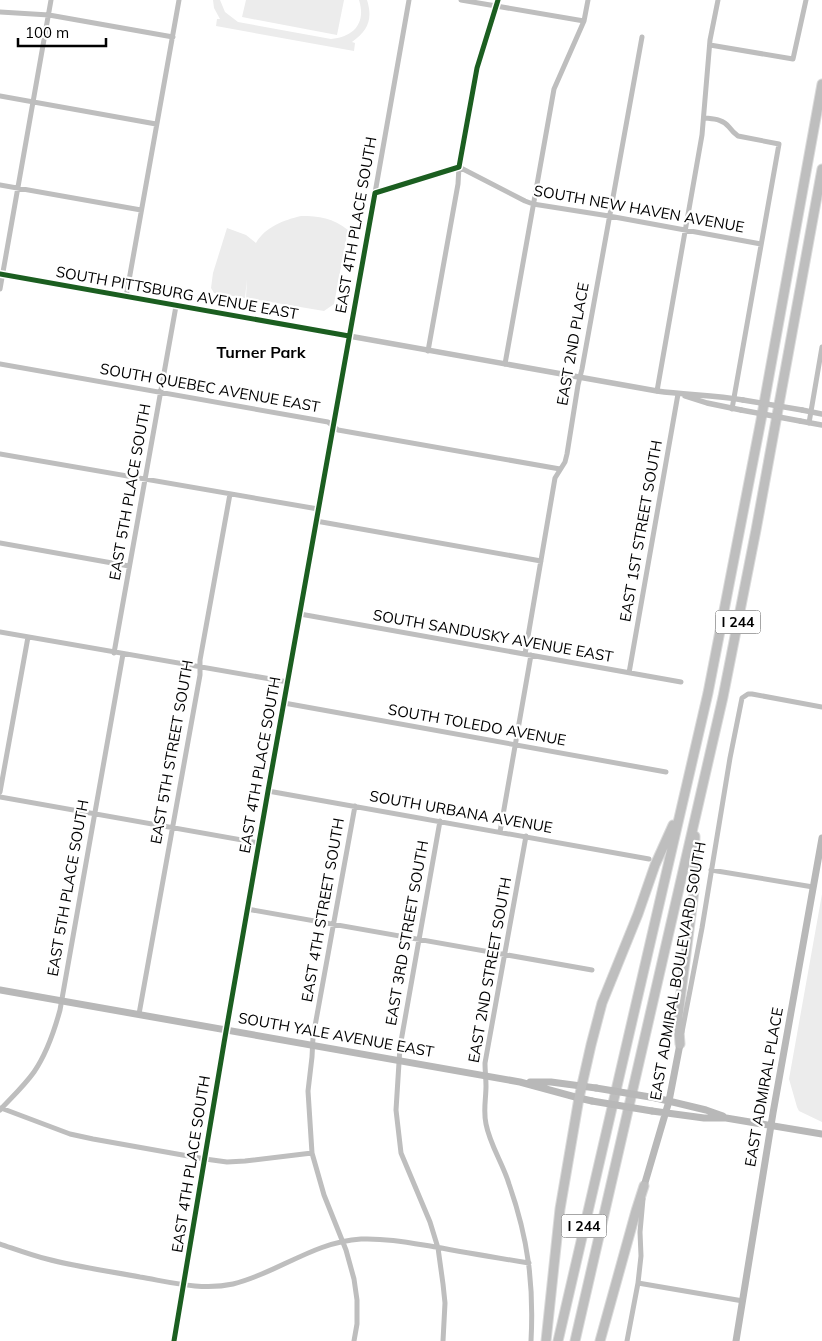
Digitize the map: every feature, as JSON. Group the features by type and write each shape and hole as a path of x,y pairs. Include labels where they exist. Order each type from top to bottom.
{"highway":[{"name":"I 244","path":"558,1341 708,694 761,420 822,84"},
{"name":"I 244","path":"575,1341 723,697 822,169"},
{"path":"546,1341 560,1209 581,1085 602,1003 682,804"},
{"path":"680,1044 678,1016 694,891 696,818"},
{"path":"600,1341 644,1186"}],"main road":[{"name":"EAST ADMIRAL PLACE","path":"736,1341 771,1125 822,838"},
{"name":"SOUTH YALE AVENUE EAST","path":"0,990 520,1082 592,1101 652,1112 704,1118 726,1118 822,1134"},
{"name":"EAST ADMIRAL BOULEVARD SOUTH","path":"644,1186 669,1101 680,1044"},
{"name":"SOUTH YALE AVENUE EAST","path":"520,1082 551,1082 581,1085 656,1098 706,1110 726,1118"}],"street":[{"path":"0,289 51,0"},
{"path":"126,297 140,210 179,0"},
{"name":"EAST 4TH PLACE SOUTH","path":"174,1341 247,909 409,0"},
{"path":"462,0 497,3 584,21"},
{"path":"505,364 554,89 584,21 588,0"},
{"path":"657,390 704,118 710,45 718,0"},
{"path":"710,45 793,59 806,0"},
{"path":"428,351 476,75 497,3"},
{"path":"0,12 48,15 173,37"},
{"name":"EAST 2ND PLACE","path":"524,654 555,478 565,462 567,454 642,37"},
{"path":"0,96 156,124"},
{"path":"704,118 726,123 738,136 779,144 732,409"},
{"path":"375,193 459,167"},
{"name":"SOUTH NEW HAVEN AVENUE","path":"459,167 533,204 762,244"},
{"path":"0,185 140,210"},
{"name":"SOUTH PITTSBURG AVENUE EAST","path":"1,275 657,390 732,409 822,425"},
{"name":"EAST 5TH PLACE SOUTH","path":"114,652 176,306"},
{"path":"809,422 822,347"},
{"name":"SOUTH QUEBEC AVENUE EAST","path":"0,364 328,422 338,430 560,469"},
{"name":"SOUTH PITTSBURG AVENUE EAST","path":"678,394 734,398 822,414"},
{"name":"EAST 1ST STREET SOUTH","path":"629,672 678,394"},
{"path":"0,454 318,509"},
{"name":"EAST 5TH STREET SOUTH","path":"139,1014 200,675 230,494"},
{"path":"316,521 541,561"},
{"path":"0,543 129,566"},
{"name":"SOUTH SANDUSKY AVENUE EAST","path":"300,614 681,682"},
{"path":"0,632 288,682"},
{"path":"0,792 28,637"},
{"name":"EAST 5TH PLACE SOUTH","path":"0,1109 34,1072 55,1028 122,654"},
{"path":"500,832 531,655"},
{"name":"EAST ADMIRAL BOULEVARD SOUTH","path":"680,1044 742,698 752,694 822,707"},
{"name":"SOUTH TOLEDO AVENUE","path":"284,703 666,772"},
{"name":"SOUTH URBANA AVENUE","path":"268,791 649,858"},
{"path":"0,797 259,843"},
{"name":"EAST 4TH STREET SOUTH","path":"354,1341 357,1324 354,1279 343,1242 324,1196 312,1152 308,1091 313,1038 355,806"},
{"name":"EAST 3RD STREET SOUTH","path":"440,821 400,1048 396,1110 401,1153 430,1222 438,1248 445,1303 443,1341"},
{"name":"EAST 2ND STREET SOUTH","path":"526,836 485,1063 484,1109 490,1139 508,1179 520,1214 529,1263 532,1293 531,1341"},
{"path":"711,870 813,887"},
{"path":"247,909 592,970"},
{"path":"0,1109 70,1134 205,1159 245,1162 312,1152"},
{"name":"EAST ADMIRAL BOULEVARD SOUTH","path":"627,1341 641,1256 640,1232 644,1186"},
{"path":"0,1244 46,1259 184,1285 220,1286 239,1282 254,1278 314,1250 360,1239 389,1239 529,1263"},
{"path":"638,1282 743,1301"}],"shaded area":[{"path":"213,0 220,0 225,12 238,22 331,39 346,35 357,27 361,15 359,0 367,0 369,19 365,29 352,42 355,43 354,51 216,26 217,19 220,19 214,8"},
{"path":"246,0 344,0 337,35 242,17"},
{"path":"301,216 326,218 348,230 334,304 324,311 246,298 247,279 245,298 214,293 211,288 213,273 227,228 246,235 256,243 270,228"},
{"path":"822,894 822,1122 799,1111 789,1079"}],"cycle path":[{"path":"174,1341 268,791 375,193 459,167 477,68 498,0"},
{"path":"0,274 349,336"}],"district":[{"name":"Turner Park","path":"261,352"}]}
